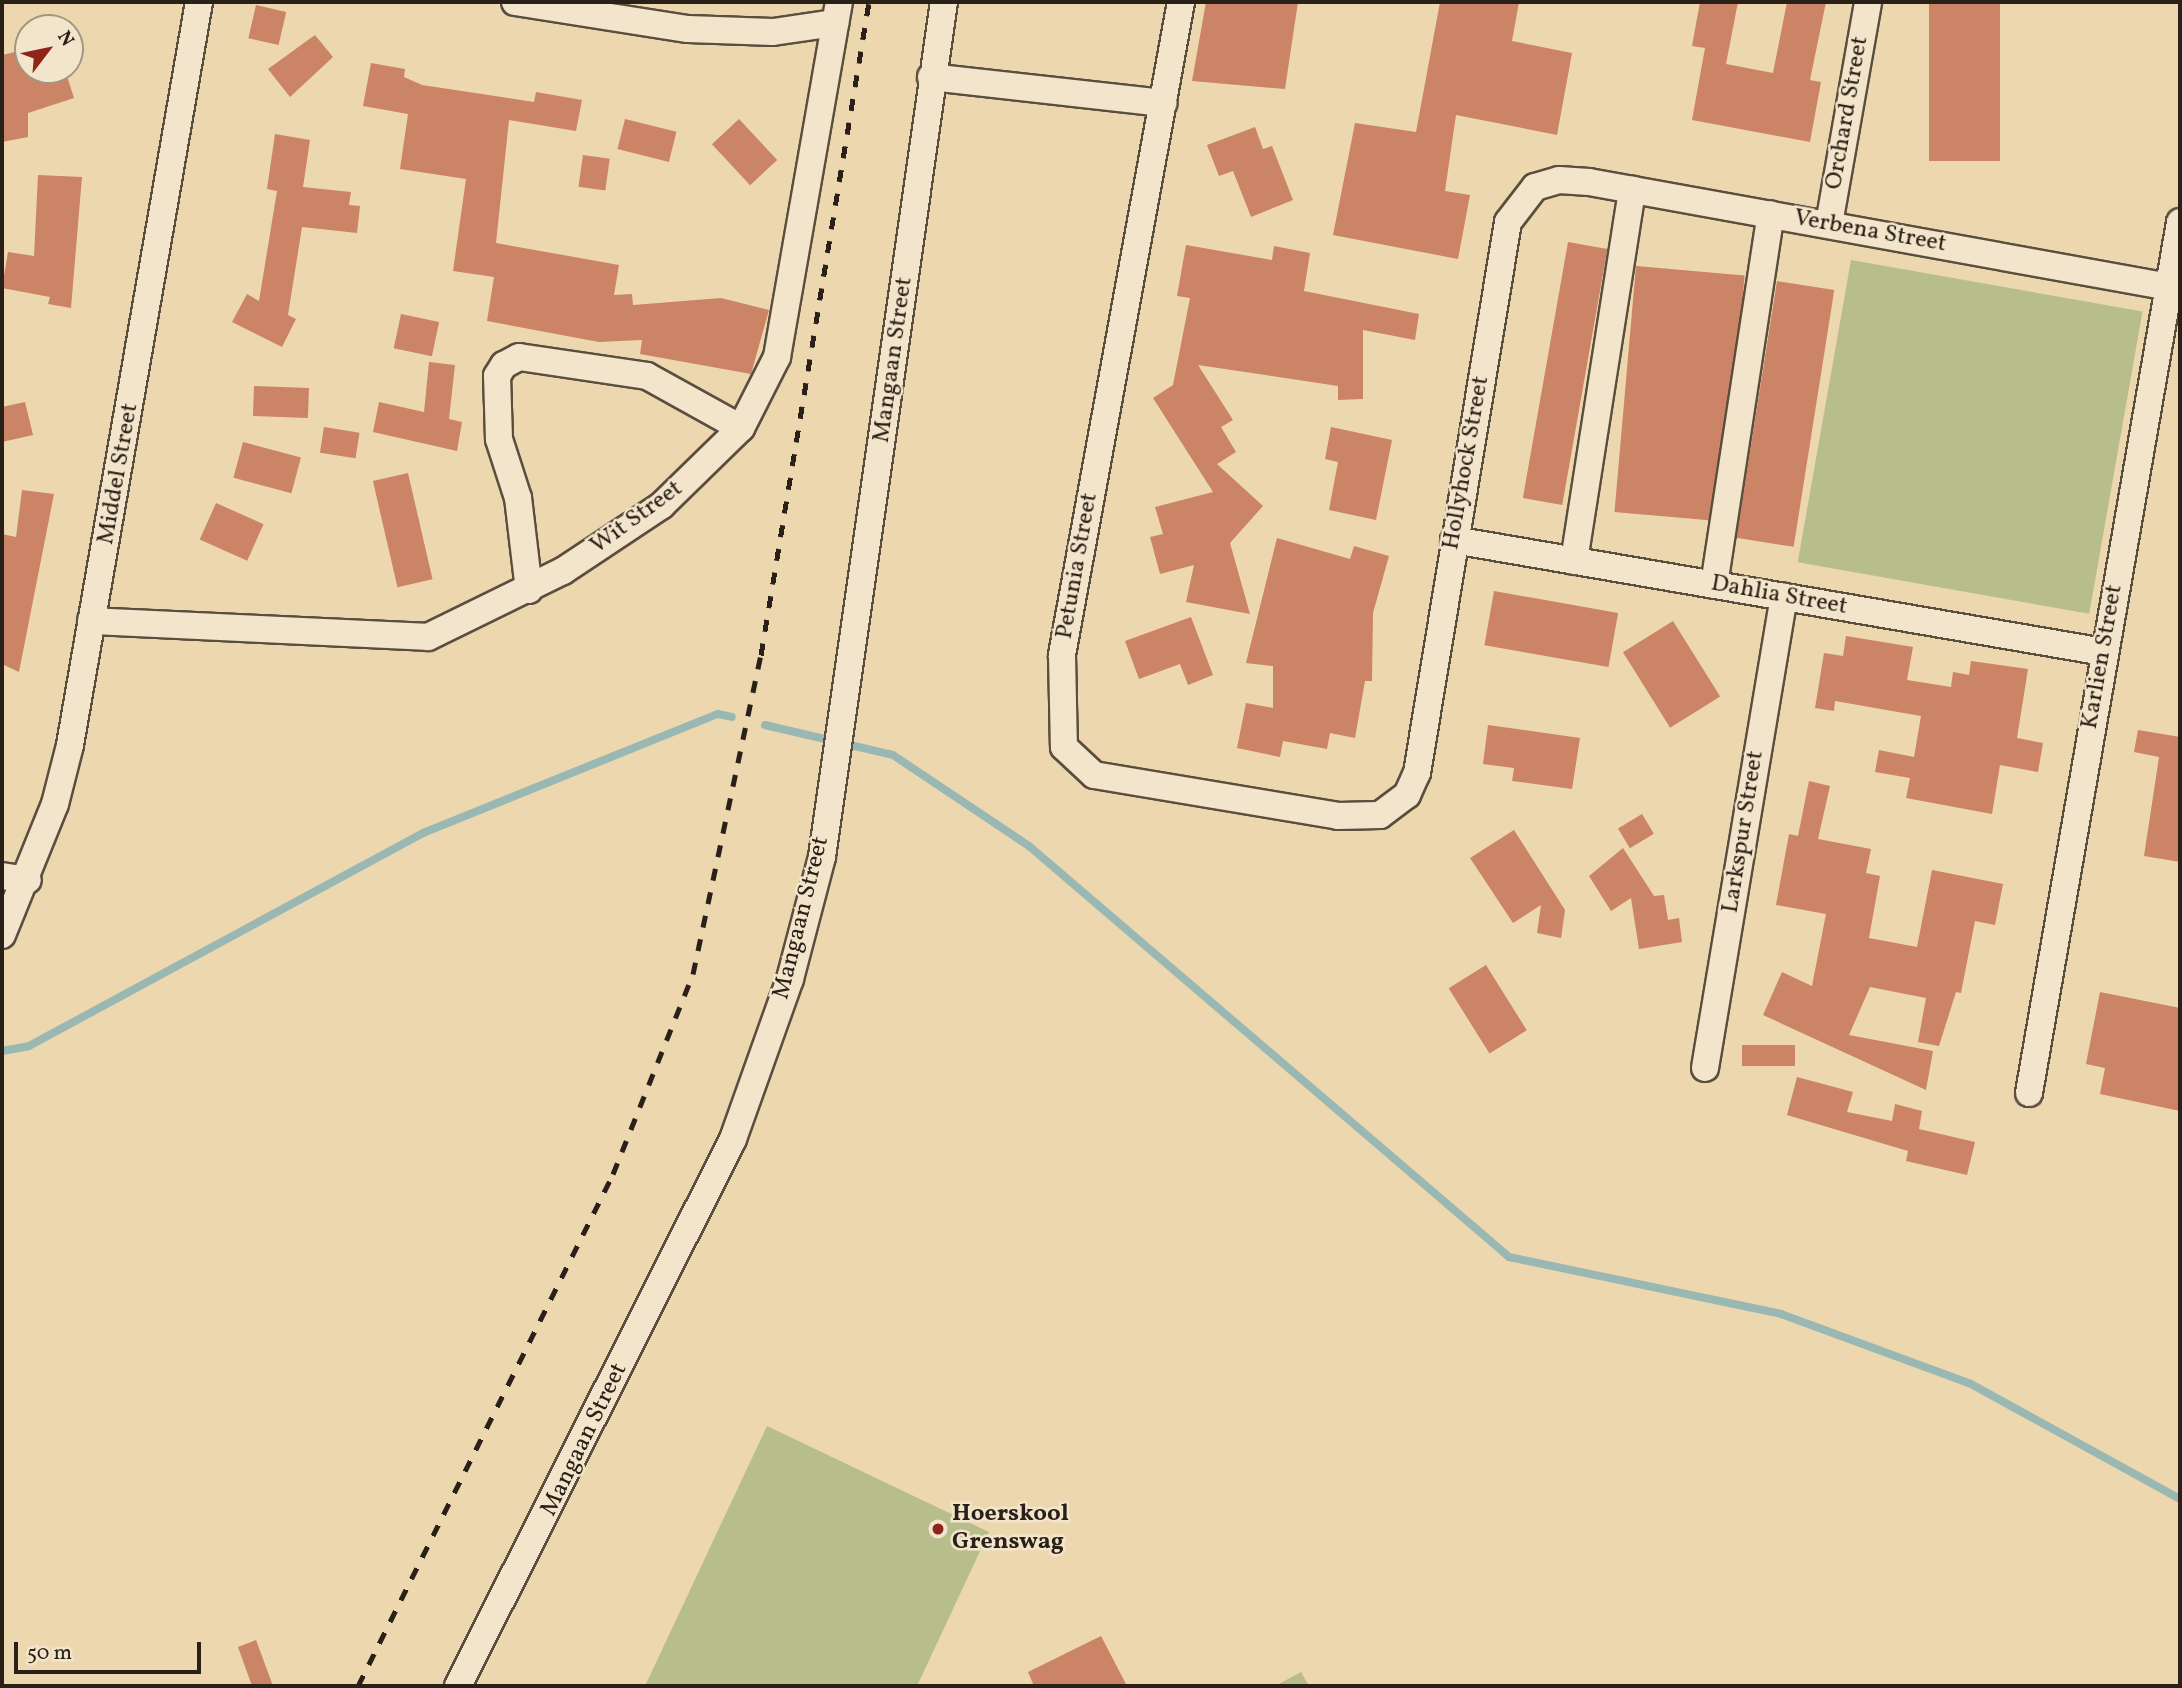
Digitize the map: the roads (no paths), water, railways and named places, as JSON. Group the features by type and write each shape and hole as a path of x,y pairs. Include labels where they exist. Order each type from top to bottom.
{"street":[{"name":"Middel Street","path":"2,935 28,880 67,757 199,2"},
{"name":"Mangaan Street","path":"458,1686 733,1139 799,945 822,857 847,652 891,391 931,77 944,2"},
{"name":"Petunia Street","path":"1181,2 1062,655 1064,747 1094,775 1108,779 1338,817 1365,818 1395,807 1417,773"},
{"name":"Orchard Street","path":"1829,224 1868,2"},
{"path":"530,3 688,29 773,32 837,12"},
{"name":"Wit Street","path":"92,621 359,631 408,640 450,631 529,590 661,506 741,428 765,390 788,311 817,104 837,12"},
{"path":"931,77 1164,103"},
{"name":"Verbena Street","path":"1559,180 1829,224 2174,288"},
{"name":"Hollyhock Street","path":"1417,773 1508,222 1521,198 1559,180"},
{"path":"1574,561 1632,190"},
{"path":"1714,585 1771,214"},
{"name":"Karlien Street","path":"2029,1093 2104,652 2174,288 2180,222"},
{"path":"529,590 518,498 499,439 497,376 504,365 519,357 647,376 741,428"},
{"name":"Dahlia Street","path":"1454,540 2104,652"},
{"name":"Larkspur Street","path":"1705,1068 1784,597"},
{"path":"2,876 28,880"}],"waterway":[{"path":"2,1051 29,1046 423,833 718,714 732,717"},
{"path":"765,725 893,755 1029,846 1509,1257 1781,1314 1971,1384 2180,1499"}],"railway":[{"path":"358,1686 613,1174 693,974 761,655 869,2"}],"place":[{"name":"Hoerskool Grenswag","path":"938,1529"}]}
